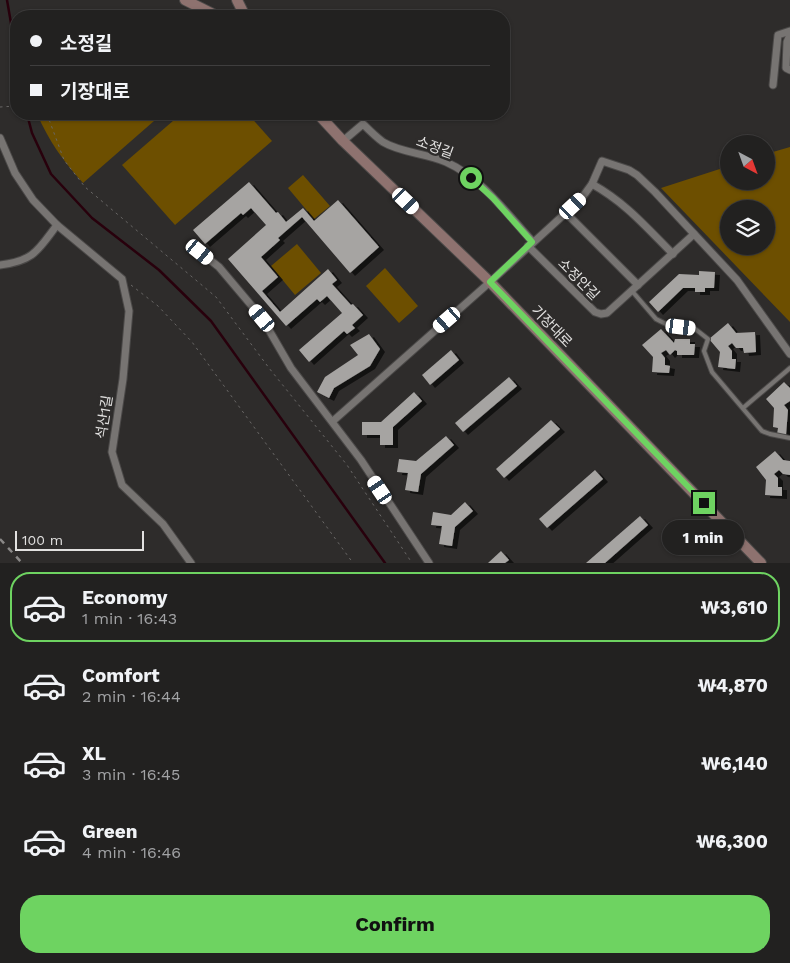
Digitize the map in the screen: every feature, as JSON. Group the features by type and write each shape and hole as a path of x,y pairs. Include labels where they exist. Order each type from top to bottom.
{"main road":[{"path":"185,0 206,10"},
{"name":"기장대로","path":"324,120 490,282 762,563"}],"street":[{"path":"773,85 778,35 790,33 787,42 786,68 790,70"},
{"name":"소정길","path":"343,141 363,124 389,145 446,162 484,189 530,244"},
{"path":"0,138 15,172 33,200 57,225 122,278"},
{"path":"333,421 581,199 592,184 602,161 629,170 646,183 736,280 790,354"},
{"path":"592,184 626,206 672,254"},
{"path":"566,213 638,286"},
{"path":"0,265 13,263 37,252 57,225"},
{"name":"소정안길","path":"530,244 598,314 607,313 694,234"},
{"path":"200,252 218,267 262,318 291,368 333,421 429,563"},
{"name":"석산1길","path":"122,278 129,312 123,379 112,452 122,485 163,524 191,563"}],"lane":[{"path":"632,291 656,319 668,325 694,328 708,339 704,351 712,372 762,431 790,438"},
{"path":"743,408 790,368"}],"path":[{"path":"49,120 64,160 85,187 216,296 249,342 347,465 412,563"},
{"path":"122,278 158,306 192,342 353,563"}],"shaded area":[{"path":"41,9 112,10 40,10"},
{"path":"40,120 155,120 83,183 69,167 46,133"},
{"path":"174,120 253,120 272,141 175,225 122,165"},
{"path":"790,147 790,322 726,255 775,255 775,200 720,200 720,249 661,188 720,169 720,190 775,190 775,151"},
{"path":"303,175 330,206 314,219 288,188"},
{"path":"297,244 321,273 295,295 271,266"},
{"path":"385,268 418,306 399,323 366,286"}],"building":[{"path":"249,182 286,222 303,208 314,221 338,200 379,247 350,273 302,217 278,238 280,240 261,257 278,277 262,291 280,312 328,269 337,280 332,284 363,315 352,325 355,328 347,334 344,331 309,362 299,350 342,313 327,296 320,302 317,299 286,326 228,259 266,225 251,208 243,215 241,213 205,244 193,230"},
{"path":"699,271 715,272 714,288 705,288 705,292 695,292 695,288 683,288 658,312 649,302 679,274 699,275"},
{"path":"728,323 736,333 755,332 756,352 744,353 743,348 736,348 732,343 728,346 732,351 732,359 736,359 735,369 718,367 720,352 709,339"},
{"path":"661,329 674,343 675,339 690,339 690,344 695,344 694,355 677,355 675,350 670,355 666,350 661,353 665,358 665,365 670,366 669,373 652,372 653,357 642,345"},
{"path":"369,334 380,349 370,366 334,388 329,398 317,392 325,377 358,355 350,345"},
{"path":"451,350 459,360 430,385 422,375"},
{"path":"509,377 517,386 463,432 455,423"},
{"path":"784,382 790,388 790,401 784,405 788,410 786,435 777,434 778,428 773,427 774,408 766,399"},
{"path":"414,392 422,401 393,427 393,445 380,445 380,435 362,435 362,422 381,422"},
{"path":"551,420 560,429 504,478 496,469"},
{"path":"446,436 454,445 421,474 418,492 405,490 408,473 397,472 399,459 416,461"},
{"path":"775,451 783,460 790,461 790,475 783,474 779,470 774,474 778,478 778,487 782,487 782,496 765,495 766,480 756,467"},
{"path":"595,470 603,479 547,528 539,519"},
{"path":"465,502 473,511 455,527 452,546 439,544 442,526 431,525 433,512 451,515"},
{"path":"640,516 648,525 605,563 586,563"},
{"path":"501,551 509,560 505,563 488,563"}],"waterway":[{"path":"7,0 10,17"},
{"path":"29,120 32,133 51,174 92,218 159,270 211,321 385,563"}],"railway":[{"path":"0,539 22,563"}],"route":[{"path":"471,178 493,198 532,242 490,282 704,503"}]}
